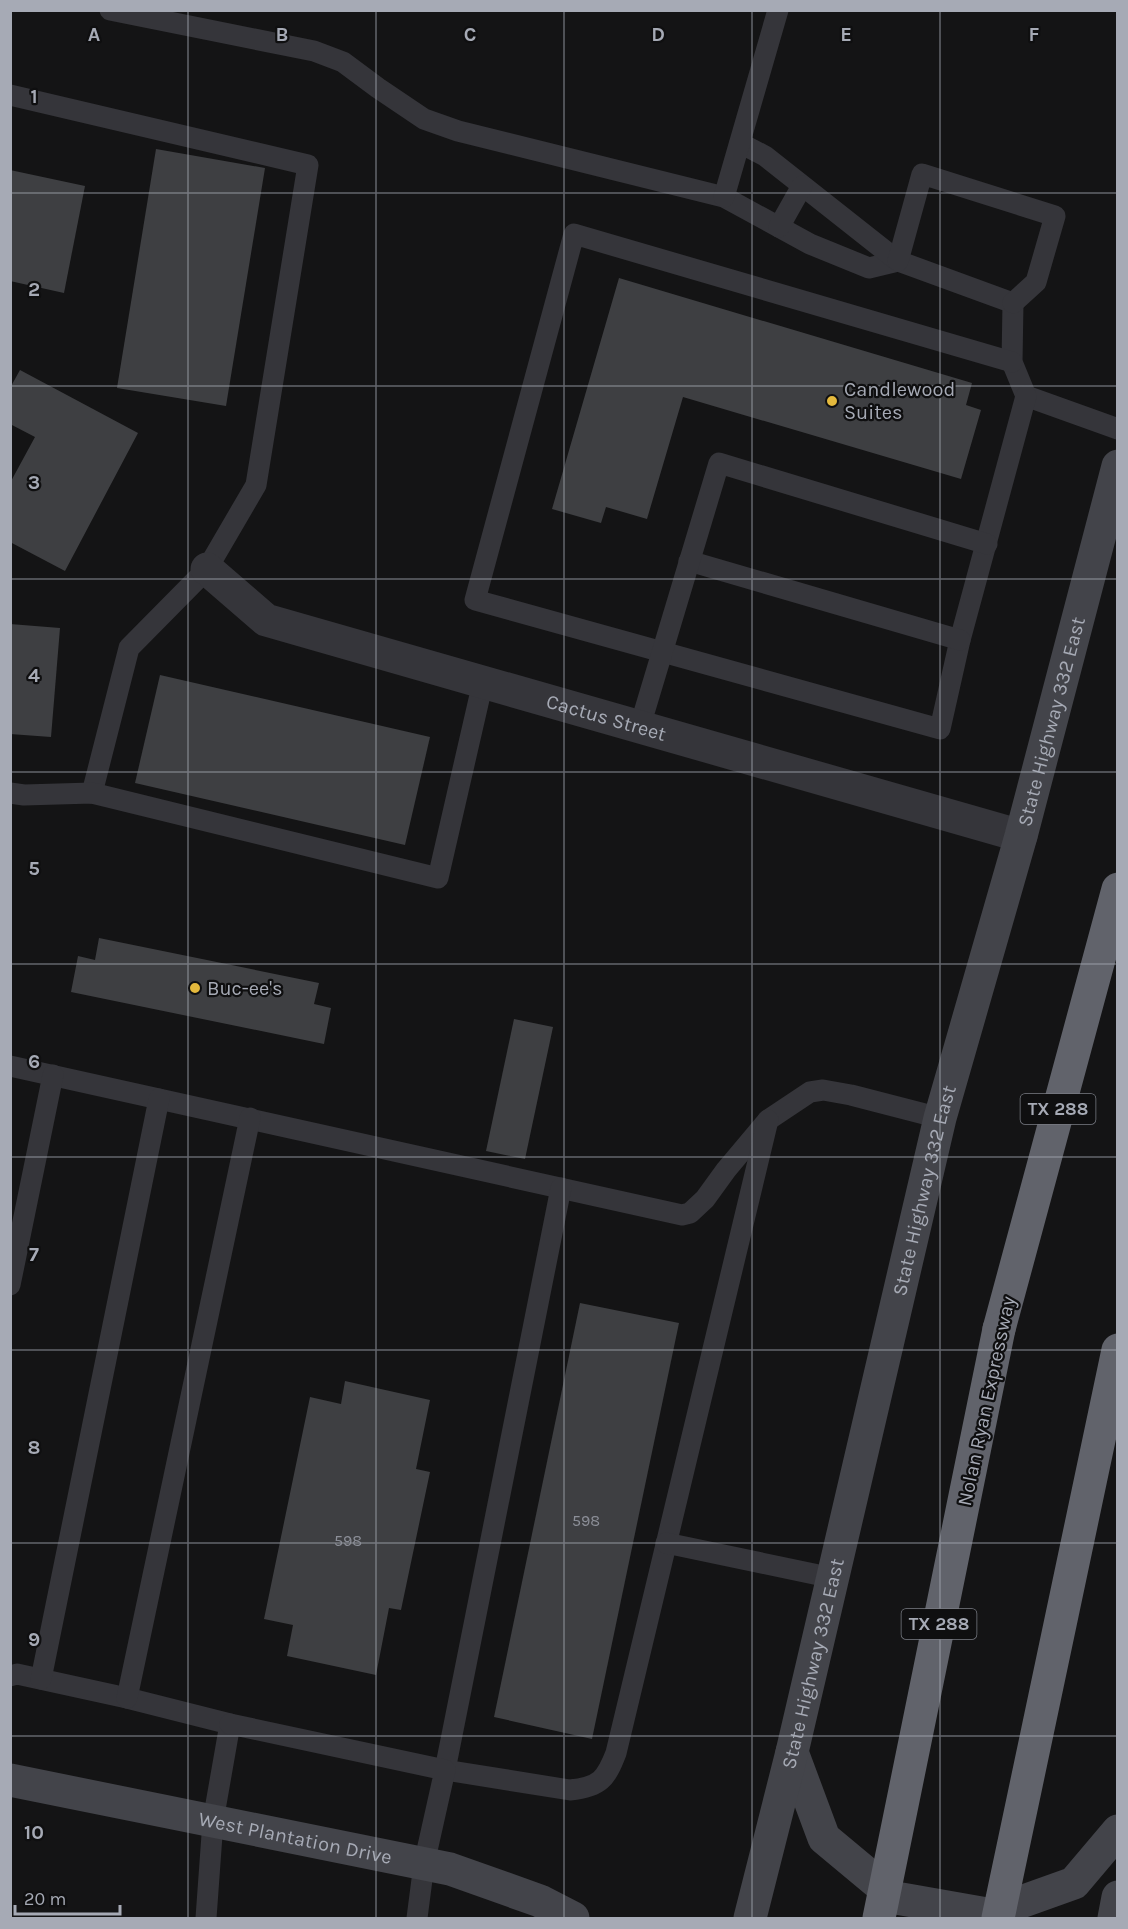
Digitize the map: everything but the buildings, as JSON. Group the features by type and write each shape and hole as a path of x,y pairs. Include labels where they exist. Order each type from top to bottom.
{"highway":[{"name":"Nolan Ryan Expressway","path":"879,1918 999,1329 1118,889"},
{"path":"998,1918 1118,1350"}],"main road":[{"name":"State Highway 332 East","path":"750,1918 792,1752 940,1118 1021,836 1118,466"},
{"path":"792,1752 824,1838 896,1898 987,1914 1074,1883 1118,1831"},
{"name":"West Plantation Drive","path":"10,1780 450,1869 540,1901 573,1918"},
{"path":"1114,1918 1118,1897"}],"street":[{"name":"Cactus Street","path":"207,569 266,620 1021,836"}],"lane":[{"path":"110,10 314,51 343,62 424,119 459,130 724,197 810,244 869,268 898,261"},
{"path":"724,197 778,10"},
{"path":"10,95 308,165 256,485 207,569 129,648 92,794"},
{"path":"740,143 765,156 898,261 1013,303"},
{"path":"898,261 922,174 1055,216 1036,282 1013,303 1012,362 1026,396 960,640 940,729 475,600 574,234 1012,362"},
{"path":"779,227 802,186"},
{"path":"1026,396 1118,429"},
{"path":"640,726 719,463 987,544"},
{"path":"689,561 960,640"},
{"path":"10,793 24,795 92,794 438,878 483,682"},
{"path":"10,1066 682,1215 690,1213 705,1198 768,1120 810,1092 823,1090 851,1095 940,1118"},
{"path":"10,1285 53,1075"},
{"path":"40,1679 159,1098"},
{"path":"127,1698 250,1118"},
{"path":"10,1676 16,1674 40,1679 230,1724 445,1770 570,1790 586,1789 597,1784 609,1773 616,1753 768,1120"},
{"path":"417,1918 424,1864 445,1770 561,1188"},
{"path":"666,1544 833,1578"},
{"path":"206,1918 213,1821 230,1724"}],"place":[{"name":"Candlewood Suites","path":"832,401"},
{"name":"Buc-ee's","path":"195,988"}]}
